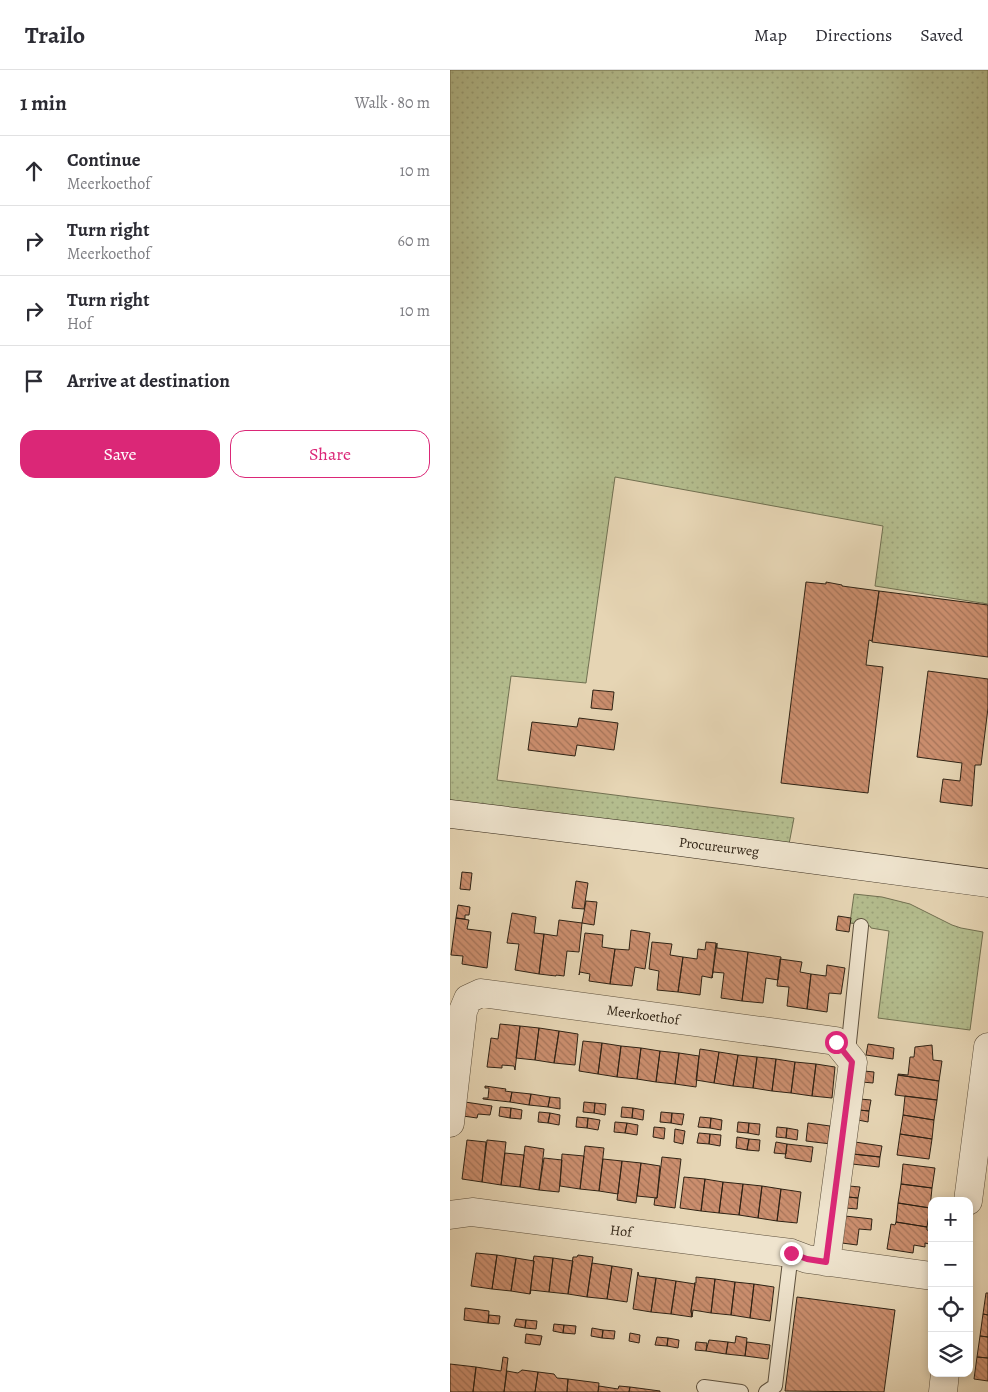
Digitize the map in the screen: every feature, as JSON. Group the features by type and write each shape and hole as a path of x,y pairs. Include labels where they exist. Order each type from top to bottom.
{"street":[{"name":"Procureurweg","path":"450,814 988,884"},
{"name":"Meerkoethof","path":"456,1008 468,999 481,993 836,1042 843,1050"},
{"path":"450,1123 456,1008"},
{"path":"975,1194 988,1047"},
{"path":"826,1262 852,1062 843,1050"},
{"name":"Hof","path":"450,1215 472,1212 791,1253 807,1259 928,1275"},
{"path":"942,1392 944,1377"}],"lane":[{"path":"843,1050 849,1042 861,926"},
{"path":"766,1392 775,1386 791,1253"},
{"path":"704,1387 741,1392"}],"green space":[{"path":"450,70 988,70 988,604 875,586 883,526 615,477 586,683 511,676 497,780 794,818 789,844 450,802"},
{"path":"854,894 882,897 910,904 952,925 983,932 970,1030 878,1018 889,931 850,923"}],"building":[{"path":"806,582 826,584 826,582 879,591 872,641 869,640 866,665 883,667 868,793 781,783"},
{"path":"879,591 988,605 988,657 872,642"},
{"path":"928,671 988,679 988,708 981,765 975,765 972,806 940,802 943,779 960,781 962,763 917,757"},
{"path":"593,690 614,692 612,710 591,708"},
{"path":"579,718 618,723 614,750 577,745 575,756 528,750 532,722 577,727"},
{"path":"462,872 472,873 470,890 460,889"},
{"path":"576,881 588,883 584,909 572,908"},
{"path":"586,901 597,902 594,925 582,923"},
{"path":"458,905 470,907 469,915 465,915 465,919 456,918"},
{"path":"512,913 536,917 534,933 544,934 539,974 515,970 519,944 507,943"},
{"path":"838,916 851,918 849,932 836,930"},
{"path":"456,918 469,920 467,929 491,932 487,968 462,964 463,956 451,955"},
{"path":"559,920 582,923 579,952 567,951 564,976 539,974 544,934 557,936"},
{"path":"631,930 650,933 645,969 635,967 632,986 610,984 615,949 629,950"},
{"path":"585,933 603,935 602,947 615,949 610,984 589,981 590,974 580,972 579,975"},
{"path":"652,942 672,944 670,955 683,957 678,992 657,990 659,971 649,969"},
{"path":"706,942 716,943 712,978 702,976 700,995 678,992 683,957 697,959 698,949 705,950"},
{"path":"717,943 717,948 748,952 742,1001 721,998 724,973 713,972 712,978"},
{"path":"748,952 781,957 778,980 766,978 763,1003 742,1001"},
{"path":"780,959 802,962 800,972 811,974 807,1009 787,1006 789,987 777,986"},
{"path":"827,965 845,968 841,994 829,993 827,1012 807,1009 811,974 826,976"},
{"path":"500,1024 520,1026 515,1070 514,1066 502,1065 502,1068 487,1067 491,1038 498,1039"},
{"path":"520,1026 539,1028 535,1060 516,1058"},
{"path":"539,1028 559,1031 554,1063 535,1060"},
{"path":"559,1031 578,1034 575,1065 554,1063"},
{"path":"583,1041 602,1043 598,1074 579,1071"},
{"path":"602,1043 621,1046 617,1077 598,1074"},
{"path":"868,1044 894,1048 893,1059 866,1055"},
{"path":"932,1045 933,1060 942,1061 939,1081 898,1075 908,1075 910,1057 914,1057 915,1047"},
{"path":"621,1046 641,1048 637,1079 617,1077"},
{"path":"641,1048 660,1051 656,1082 637,1079"},
{"path":"700,1049 719,1052 714,1083 696,1080"},
{"path":"660,1051 679,1053 675,1084 656,1082"},
{"path":"719,1052 738,1055 733,1086 714,1083"},
{"path":"679,1053 699,1056 696,1087 675,1084"},
{"path":"738,1055 757,1057 753,1088 733,1086"},
{"path":"757,1057 776,1059 772,1091 753,1088"},
{"path":"776,1059 795,1062 791,1093 772,1091"},
{"path":"795,1062 816,1064 812,1096 791,1093"},
{"path":"816,1064 835,1067 832,1098 812,1096"},
{"path":"864,1071 874,1072 873,1083 862,1082"},
{"path":"898,1075 939,1081 937,1100 895,1095"},
{"path":"485,1086 506,1089 505,1091 512,1092 510,1102 483,1099 488,1098 489,1088 485,1088"},
{"path":"512,1092 531,1094 529,1105 510,1102"},
{"path":"531,1094 550,1097 548,1107 529,1105"},
{"path":"905,1096 937,1100 934,1120 903,1115"},
{"path":"550,1097 560,1098 560,1109 548,1107"},
{"path":"860,1099 871,1100 869,1111 859,1110"},
{"path":"465,1102 492,1106 490,1115 478,1114 477,1118 463,1116"},
{"path":"584,1102 595,1103 594,1113 583,1112"},
{"path":"595,1103 606,1104 605,1115 594,1113"},
{"path":"500,1107 511,1108 510,1118 499,1116"},
{"path":"622,1107 633,1108 632,1118 621,1117"},
{"path":"511,1108 522,1110 521,1119 510,1118"},
{"path":"633,1108 644,1110 643,1120 632,1118"},
{"path":"859,1110 869,1111 868,1122 858,1120"},
{"path":"539,1112 550,1113 548,1123 538,1122"},
{"path":"661,1112 672,1113 671,1123 660,1122"},
{"path":"550,1113 560,1115 559,1125 548,1123"},
{"path":"672,1113 684,1114 682,1125 671,1123"},
{"path":"903,1115 934,1120 932,1139 900,1134"},
{"path":"577,1117 588,1118 587,1128 576,1127"},
{"path":"700,1117 711,1118 710,1128 698,1127"},
{"path":"588,1118 600,1120 598,1130 587,1128"},
{"path":"711,1118 722,1120 721,1130 710,1128"},
{"path":"615,1122 627,1123 625,1133 614,1132"},
{"path":"738,1122 749,1123 748,1133 737,1132"},
{"path":"627,1123 638,1125 637,1135 625,1133"},
{"path":"749,1123 760,1124 759,1135 748,1133"},
{"path":"808,1123 830,1126 828,1143 831,1144 806,1141"},
{"path":"654,1127 665,1128 664,1139 653,1137"},
{"path":"777,1127 787,1128 786,1138 776,1137"},
{"path":"787,1128 798,1130 797,1140 786,1138"},
{"path":"675,1129 685,1131 683,1144 674,1142"},
{"path":"699,1133 710,1134 709,1144 697,1143"},
{"path":"710,1134 721,1135 720,1146 709,1144"},
{"path":"900,1134 932,1139 929,1159 897,1155"},
{"path":"737,1137 749,1139 747,1150 736,1148"},
{"path":"749,1139 760,1140 759,1151 747,1150"},
{"path":"467,1140 486,1142 482,1182 462,1179"},
{"path":"487,1140 506,1142 501,1185 482,1182"},
{"path":"776,1142 787,1144 786,1154 774,1153"},
{"path":"855,1142 882,1146 880,1157 853,1154"},
{"path":"787,1144 813,1147 811,1162 785,1158"},
{"path":"525,1146 544,1149 539,1190 520,1187"},
{"path":"585,1146 604,1148 599,1191 580,1189"},
{"path":"505,1153 524,1155 520,1187 501,1185"},
{"path":"562,1154 584,1156 580,1189 560,1186"},
{"path":"853,1154 880,1157 879,1167 852,1164"},
{"path":"662,1157 681,1159 675,1208 654,1205 655,1198 657,1198"},
{"path":"544,1158 562,1160 559,1192 539,1190"},
{"path":"603,1159 622,1161 618,1194 599,1191"},
{"path":"622,1161 641,1163 636,1203 617,1200"},
{"path":"641,1163 660,1166 657,1198 637,1196"},
{"path":"903,1164 935,1168 932,1188 901,1184"},
{"path":"684,1177 705,1179 701,1211 680,1208"},
{"path":"705,1179 723,1182 719,1213 701,1211"},
{"path":"723,1182 743,1184 739,1215 719,1213"},
{"path":"743,1184 762,1186 758,1218 739,1215"},
{"path":"901,1184 932,1188 931,1197 928,1197 928,1208 898,1203"},
{"path":"762,1186 781,1189 777,1221 758,1218"},
{"path":"849,1186 860,1187 858,1198 848,1197"},
{"path":"781,1189 801,1192 797,1223 777,1221"},
{"path":"848,1197 858,1198 857,1209 846,1208"},
{"path":"898,1203 928,1208 927,1227 896,1222"},
{"path":"845,1216 872,1219 871,1230 859,1229 857,1245 842,1243"},
{"path":"896,1222 927,1227 928,1244 925,1243 925,1247 914,1245 913,1253 887,1249 891,1224 895,1225"},
{"path":"476,1253 497,1255 492,1289 471,1286"},
{"path":"497,1255 516,1258 511,1291 492,1289"},
{"path":"578,1255 593,1257 587,1297 568,1294 573,1257"},
{"path":"534,1256 553,1258 549,1292 531,1290 530,1294"},
{"path":"516,1258 534,1261 530,1294 511,1291"},
{"path":"553,1258 573,1261 568,1294 549,1292"},
{"path":"592,1263 612,1266 607,1299 587,1297"},
{"path":"612,1266 632,1269 627,1302 607,1299"},
{"path":"638,1272 639,1276 656,1278 651,1312 633,1309"},
{"path":"696,1277 715,1279 711,1313 693,1310 692,1317 691,1311"},
{"path":"656,1278 676,1281 671,1314 651,1312"},
{"path":"715,1279 735,1282 731,1315 711,1313"},
{"path":"676,1281 695,1284 691,1311 692,1317 671,1314"},
{"path":"735,1282 754,1284 750,1318 731,1315"},
{"path":"754,1284 774,1287 770,1321 750,1318"},
{"path":"986,1293 988,1293 988,1315 983,1314"},
{"path":"797,1297 895,1310 884,1392 785,1391"},
{"path":"465,1308 489,1311 488,1323 464,1320"},
{"path":"983,1314 988,1315 988,1337 980,1336"},
{"path":"489,1315 500,1316 499,1324 488,1323"},
{"path":"516,1319 526,1320 525,1328 514,1326"},
{"path":"526,1320 537,1321 536,1329 525,1328"},
{"path":"554,1324 564,1325 563,1333 553,1331"},
{"path":"564,1325 576,1326 575,1334 563,1333"},
{"path":"592,1328 603,1330 602,1338 591,1336"},
{"path":"603,1330 615,1331 614,1339 602,1338"},
{"path":"630,1333 640,1335 639,1343 629,1341"},
{"path":"526,1334 542,1336 540,1345 525,1343"},
{"path":"736,1336 747,1338 745,1356 726,1354 728,1342 735,1343"},
{"path":"980,1336 988,1337 988,1358 977,1357"},
{"path":"657,1337 668,1338 667,1346 655,1345"},
{"path":"668,1338 679,1340 678,1348 667,1346"},
{"path":"709,1340 728,1342 726,1354 706,1351"},
{"path":"696,1342 707,1343 706,1351 695,1350"},
{"path":"747,1342 770,1345 768,1359 745,1356"},
{"path":"503,1357 508,1358 504,1392 473,1392 476,1367 501,1371"},
{"path":"977,1357 988,1358 988,1381 974,1379"},
{"path":"450,1364 476,1367 473,1392 450,1392"},
{"path":"522,1370 538,1372 535,1392 504,1392 507,1371 518,1373"},
{"path":"538,1372 554,1374 557,1378 568,1379 567,1392 535,1392"},
{"path":"568,1379 599,1383 598,1392 567,1392"},
{"path":"599,1386 618,1389 619,1386 630,1387 629,1392 598,1392"},
{"path":"630,1387 660,1391 660,1392 629,1392"}],"route":[{"path":"791,1253 807,1259 826,1262 852,1062 836,1042"}]}
